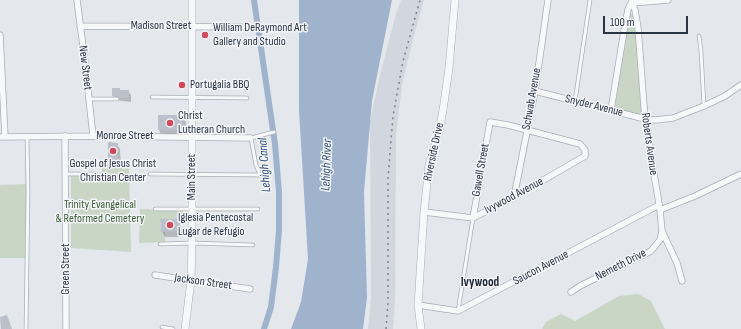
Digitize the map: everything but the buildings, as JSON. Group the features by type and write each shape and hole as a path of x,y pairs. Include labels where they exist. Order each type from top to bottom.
{"street":[{"name":"New Street","path":"77,0 93,136"},
{"name":"Main Street","path":"185,329 191,280 192,243 192,0"},
{"name":"Riverside Drive","path":"421,329 418,305 424,212 429,165 439,132 449,68 455,0"},
{"name":"Schwab Avenue","path":"514,197 535,91 548,0"},
{"path":"612,110 628,9 632,1 668,0"},
{"name":"Roberts Avenue","path":"632,1 638,28 645,119 662,231 682,281"},
{"name":"Madison Street","path":"80,26 242,27"},
{"path":"0,35 2,137"},
{"name":"Snyder Avenue","path":"535,91 645,119 656,120 673,118 704,106 725,96 741,85"},
{"name":"Gawell Street","path":"472,218 490,122 508,125 526,131"},
{"name":"Ivywood Avenue","path":"424,212 472,218 514,197 585,156 585,150 580,144 526,131"},
{"name":"Green Street","path":"65,136 66,329"},
{"name":"Monroe Street","path":"2,137 192,136 251,138"},
{"name":"Saucon Avenue","path":"458,311 659,208 695,196 741,174"},
{"name":"Nemeth Drive","path":"571,292 580,286 651,251 660,240 662,231"},
{"name":"Jackson Street","path":"155,275 250,289"},
{"path":"418,305 458,311"}],"lane":[{"path":"575,101 590,0"},
{"path":"699,36 704,106"},
{"path":"152,97 247,98"},
{"path":"89,99 117,99"},
{"path":"150,174 260,174 256,164 251,138 274,132"},
{"path":"26,329 28,196 27,136"},
{"path":"66,174 96,174"},
{"path":"155,209 258,209"},
{"path":"458,311 472,218"},
{"path":"160,244 192,243 253,245"},
{"path":"162,327 174,329"}],"shaded area":[{"path":"401,0 424,0 402,85 396,136 395,299 393,329 368,329 371,298 370,121 380,75"}],"green space":[{"path":"632,14 634,16 642,111 639,115 617,109 615,106 629,15"},
{"name":"Trinity Evangelical & Reformed Cemetery","path":"129,163 131,252 71,248 71,176 102,176 102,164"},
{"path":"27,184 25,258 0,258 0,185"},
{"path":"140,209 185,211 185,219 160,220 161,231 165,231 165,242 139,243"},
{"path":"638,294 651,301 665,329 542,329 546,322 561,314 575,321 619,296"}],"water":[{"name":"Lehigh River","path":"299,0 392,0 372,101 364,192 367,298 363,329 291,329 301,302 308,259 299,110"}],"waterway":[{"name":"Lehigh Canal","path":"254,0 275,144 279,192 279,230 276,267 271,307 264,329"}],"railway":[{"path":"386,329 388,303 388,178 393,116 403,61 420,0"}],"place":[{"name":"William DeRaymond Art Gallery and Studio","path":"205,35"},
{"name":"Portugalia BBQ","path":"182,85"},
{"name":"Christ Lutheran Church","path":"170,123"},
{"name":"Gospel of Jesus Christ Christian Center","path":"113,151"},
{"name":"Iglesia Pentecostal Lugar de Refugio","path":"170,225"}],"district":[{"name":"Ivywood","path":"480,283"}]}
